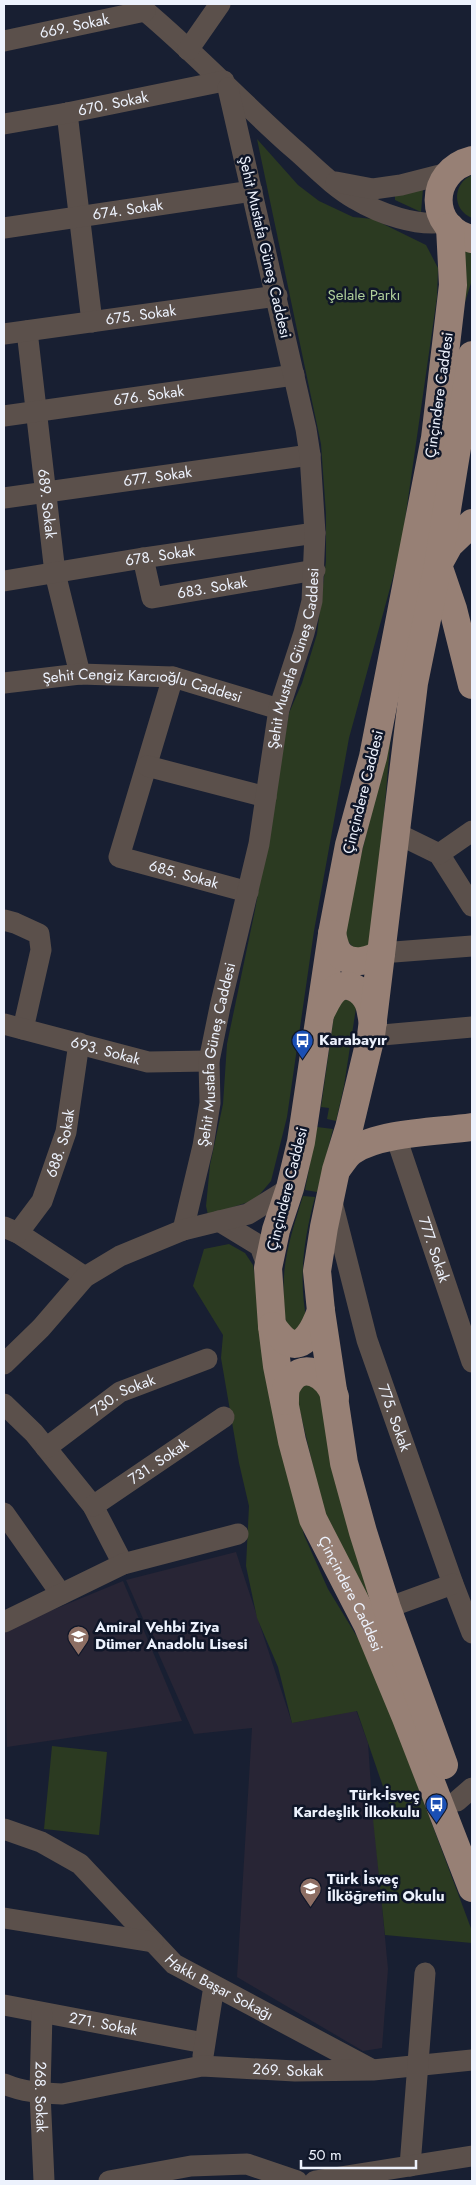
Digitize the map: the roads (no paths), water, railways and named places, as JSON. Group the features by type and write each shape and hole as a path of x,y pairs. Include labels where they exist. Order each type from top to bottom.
{"main road":[{"name":"Çinçindere Caddesi","path":"464,162 443,181 438,194 440,212 456,229 453,286 435,438 373,757 349,844 332,934 301,1142 290,1188 276,1230 268,1268 272,1326 292,1441 313,1519 367,1624 472,1888"},
{"name":"Çinçindere Caddesi","path":"472,354 438,566 414,683 372,1029 349,1128 336,1170 317,1271 321,1311 336,1397 344,1463 387,1608 465,1794 472,1836"},
{"path":"460,436 472,482"},
{"path":"472,523 449,545 438,566 453,609 472,685"},
{"path":"332,934 336,949 342,957 352,961 371,960 381,953"},
{"path":"321,1012 337,988 346,986 355,988 363,994 368,1002 372,1029"},
{"path":"356,1094 366,1116 396,1137"},
{"path":"336,1170 350,1152 368,1142 472,1128"},
{"path":"272,1326 285,1340 292,1343 303,1341 311,1336 321,1311"},
{"path":"285,1401 287,1386 293,1378 300,1373 309,1371 318,1373 326,1378 336,1397"}],"street":[{"path":"188,50 220,4"},
{"path":"142,7 226,85 257,117 330,181 355,199 390,215 456,229"},
{"name":"669. Sokak","path":"4,42 142,7"},
{"name":"670. Sokak","path":"4,124 226,85"},
{"name":"Şehit Mustafa Güneş Caddesi","path":"183,1230 205,1137 210,1103 209,1061 248,892 266,797 279,709 304,633 312,601 315,570 315,533 310,455 277,296 226,85"},
{"path":"67,113 92,322"},
{"path":"330,181 373,189 400,185 464,162"},
{"name":"674. Sokak","path":"4,228 252,191"},
{"name":"675. Sokak","path":"4,334 277,296"},
{"name":"689. Sokak","path":"27,331 55,573 80,674"},
{"name":"676. Sokak","path":"4,416 294,375"},
{"name":"677. Sokak","path":"4,498 310,455"},
{"name":"678. Sokak","path":"4,581 143,558 315,533"},
{"name":"683. Sokak","path":"143,558 152,598 315,570"},
{"name":"Şehit Cengiz Karcıoğlu Caddesi","path":"4,683 80,674 173,677 279,709"},
{"path":"173,677 147,766 266,797"},
{"name":"685. Sokak","path":"147,766 119,858 248,892"},
{"path":"439,854 472,831"},
{"path":"396,833 439,854 472,906"},
{"path":"4,920 39,934 41,950 13,1026"},
{"path":"381,953 472,946"},
{"name":"693. Sokak","path":"13,1026 148,1062 209,1061"},
{"path":"372,1029 472,1027"},
{"name":"688. Sokak","path":"11,1230 42,1201 66,1132 79,1043"},
{"name":"777. Sokak","path":"396,1137 472,1362"},
{"path":"6,1354 40,1328 85,1277 120,1256 183,1230 248,1214 290,1188"},
{"name":"775. Sokak","path":"331,1197 367,1340 452,1584 472,1633"},
{"path":"219,1221 260,1246 268,1268"},
{"path":"11,1230 85,1277"},
{"name":"730. Sokak","path":"46,1448 120,1392 207,1359"},
{"path":"4,1404 46,1448 93,1506 123,1564"},
{"name":"731. Sokak","path":"93,1506 224,1417"},
{"path":"4,1513 61,1594"},
{"path":"4,1622 123,1564 238,1534"},
{"path":"387,1608 452,1584"},
{"name":"Hakkı Başar Sokağı","path":"4,1829 41,1842 80,1864 174,1964 373,2070"},
{"path":"4,1918 153,1942"},
{"path":"410,2166 424,1973"},
{"path":"202,2066 214,1986"},
{"name":"271. Sokak","path":"4,2005 204,2043"},
{"name":"268. Sokak","path":"42,2012 40,2093 44,2181"},
{"path":"373,2070 472,2060"},
{"name":"269. Sokak","path":"4,2084 17,2089 40,2093 62,2094 202,2066 295,2071 373,2070"},
{"path":"315,2181 472,2156"},
{"path":"109,2181 191,2166 247,2164 297,2181"}],"place":[{"name":"Karabayır","path":"303,1059"},
{"name":"Amiral Vehbi Ziya Dümer Anadolu Lisesi","path":"79,1655"},
{"name":"Türk-İsveç Kardeşlik İlkokulu","path":"436,1823"},
{"name":"Türk İsveç İlköğretim Okulu","path":"311,1907"}],"park label":[{"name":"Şelale Parkı","path":"364,295"}]}
